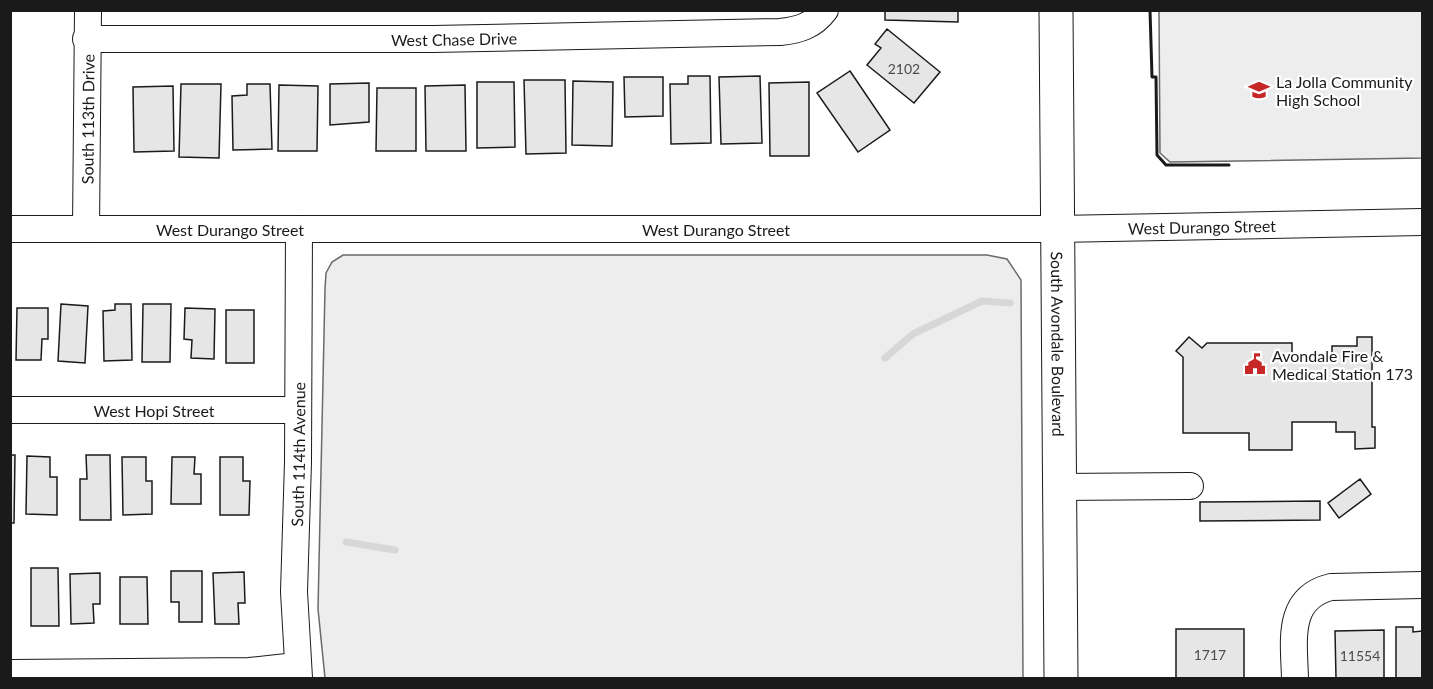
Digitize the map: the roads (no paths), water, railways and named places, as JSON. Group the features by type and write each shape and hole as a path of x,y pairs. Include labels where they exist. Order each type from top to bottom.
{"main road":[{"name":"South Avondale Boulevard","path":"1056,10 1061,678"}],"street":[{"name":"South 113th Drive","path":"86,229 88,10"},
{"name":"West Chase Drive","path":"86,39 454,39 597,33 780,32 806,27 821,15"},
{"name":"West Durango Street","path":"10,229 1057,229 1422,222"},
{"name":"South 114th Avenue","path":"298,672 294,592 299,229"},
{"name":"West Hopi Street","path":"10,410 298,410"},
{"path":"1059,487 1190,486"},
{"path":"1295,678 1295,625 1299,610 1306,598 1318,590 1331,587 1422,585"},
{"path":"10,673 298,672"}],"waterway":[{"path":"885,358 913,334 982,301 1010,303"},
{"path":"346,542 395,550"}],"place":[{"name":"La Jolla Community High School","path":"1259,90"},
{"name":"Avondale Fire & Medical Station 173","path":"1255,364"}]}
